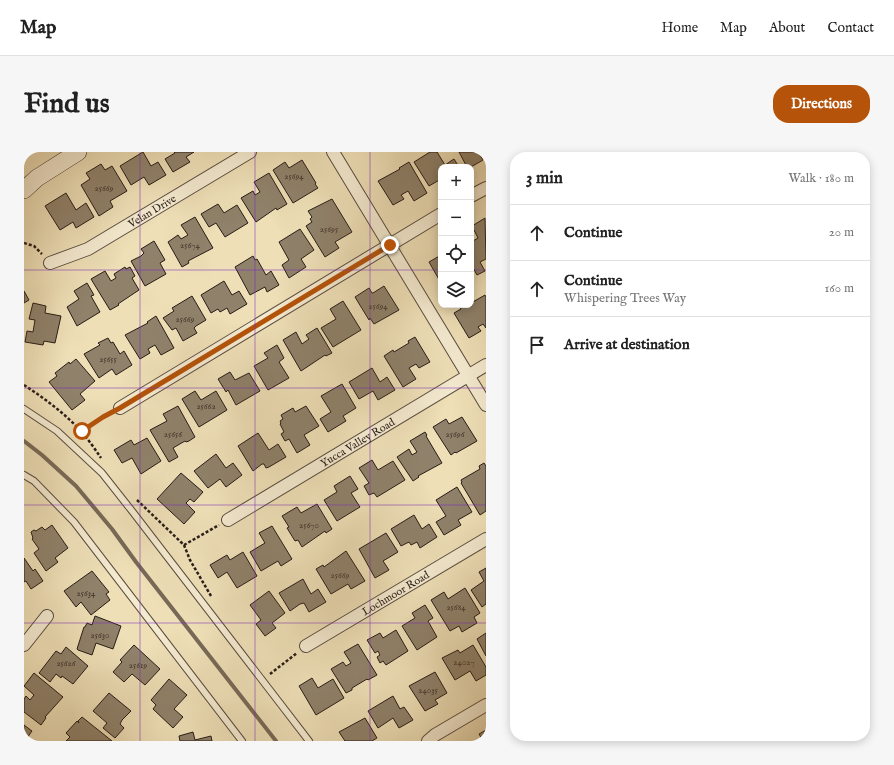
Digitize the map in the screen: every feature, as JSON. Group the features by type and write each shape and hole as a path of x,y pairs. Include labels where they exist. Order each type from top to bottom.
{"street":[{"path":"24,190 37,178 78,152"},
{"name":"Velan Drive","path":"50,263 88,249 250,152"},
{"path":"333,152 486,405"},
{"path":"474,194 486,188"},
{"path":"120,408 438,216"},
{"name":"Yucca Valley Road","path":"228,520 486,364"},
{"name":"Lochmoor Road","path":"306,646 486,540"},
{"path":"24,645 47,616"},
{"path":"428,741 435,735 486,705"}],"lane":[{"path":"24,409 57,432 102,473 309,741"},
{"path":"24,475 34,481 74,522 242,741"}],"path":[{"path":"24,243 34,246 50,263"},
{"path":"82,431 120,408"},
{"path":"184,545 228,520"},
{"path":"270,674 306,646"}],"building":[{"path":"143,152 151,166 158,162 166,175 149,185 144,177 131,185 120,166"},
{"path":"174,152 194,152 186,157 190,162 173,172 165,159 175,153"},
{"path":"430,152 437,152 444,164 438,164 438,181 429,186 414,162"},
{"path":"459,152 478,152 483,160 474,165 474,164 465,164"},
{"path":"454,159 457,164 446,164"},
{"path":"302,160 318,188 293,203 273,170 285,162 289,168"},
{"path":"409,162 427,193 414,201 408,191 401,195 404,199 393,205 378,181 400,169 399,168"},
{"path":"101,164 105,170 112,166 127,191 110,201 113,207 99,216 81,185 90,179 86,173"},
{"path":"269,173 287,204 277,210 276,208 256,222 241,198 253,191 255,195 260,192 254,182"},
{"path":"66,193 76,210 86,203 94,217 76,228 73,222 60,230 45,206"},
{"path":"332,199 352,232 335,242 339,248 325,257 306,226 312,222 310,219 312,217 308,211"},
{"path":"218,204 224,213 237,205 248,223 225,237 216,223 209,227 201,214"},
{"path":"195,217 213,248 188,261 189,263 182,267 168,242 178,235 181,239 188,235 181,225"},
{"path":"485,218 486,259 480,262 485,271 477,275 474,270 474,240 478,238 474,230 474,225"},
{"path":"300,229 314,250 301,259 306,267 289,278 282,265 289,260 279,242"},
{"path":"154,241 165,260 160,263 166,274 145,286 131,261 141,256 144,253 141,249"},
{"path":"253,256 255,260 257,259 266,275 271,271 279,285 267,292 265,287 250,295 235,267"},
{"path":"438,257 438,278 429,262"},
{"path":"125,267 126,269 130,267 135,276 132,278 139,290 110,310 91,279 105,271 111,281 116,278 114,274"},
{"path":"224,281 232,295 239,291 247,304 230,314 227,308 220,312 218,309 211,313 201,295"},
{"path":"87,283 94,295 91,296 100,312 77,326 67,307 79,299 74,291"},
{"path":"384,286 399,310 374,324 370,318 369,320 355,297 369,288 373,293"},
{"path":"24,291 29,300 24,303"},
{"path":"485,295 486,297 486,328 483,324 478,327 481,331 469,338 454,313 460,308 474,308 474,301"},
{"path":"192,296 206,320 194,328 197,333 183,341 176,328 172,330 163,318 174,311 172,308"},
{"path":"343,301 361,330 333,347 321,328 336,319 330,309"},
{"path":"33,303 46,306 45,313 61,316 55,343 44,341 43,345 25,342 27,331 33,332 35,320 29,319"},
{"path":"156,316 174,348 161,355 155,345 148,349 150,353 140,359 125,335 148,323 147,322"},
{"path":"317,328 332,353 326,356 325,355 301,371 283,340 296,332 302,344 309,339 306,335"},
{"path":"415,337 430,362 419,368 416,364 409,368 416,379 403,387 384,356 409,343 408,341"},
{"path":"108,338 111,343 113,342 120,354 124,351 132,365 116,375 112,369 99,378 84,354 100,345 98,343"},
{"path":"277,345 284,358 279,362 289,378 268,390 254,366 268,358 264,353"},
{"path":"76,359 95,381 80,394 85,400 72,410 49,382 57,376 55,373 69,362 70,364"},
{"path":"372,368 380,382 387,377 395,390 378,400 373,391 359,399 349,382"},
{"path":"230,372 235,380 249,373 260,391 236,405 228,390 226,392 218,379"},
{"path":"342,384 356,408 343,416 346,421 328,432 320,419 331,412 321,396"},
{"path":"195,391 201,400 216,391 227,410 199,427 182,399"},
{"path":"178,406 195,437 173,448 178,457 169,462 150,430 167,421 163,414"},
{"path":"306,406 319,426 304,435 310,445 297,453 289,439 285,441 281,434 284,432 280,424 280,421 283,419 281,415 293,408 295,412"},
{"path":"462,417 477,441 451,455 433,427 446,419 449,424"},
{"path":"425,432 442,463 418,476 419,477 413,481 397,457 409,449 412,455 417,452 410,441"},
{"path":"258,433 269,450 278,444 286,457 266,468 264,464 262,464 253,471 238,446"},
{"path":"147,438 161,461 141,474 132,458 122,463 114,450 131,440 134,445"},
{"path":"216,454 226,468 233,463 242,475 226,487 220,479 208,488 194,471"},
{"path":"372,460 378,470 393,461 405,480 377,497 374,493 369,495 364,486 369,483 359,468"},
{"path":"484,463 486,466 486,511 480,515 461,483 461,480 480,469 479,466"},
{"path":"181,473 203,492 194,502 190,499 186,503 195,512 184,524 157,499"},
{"path":"350,476 358,489 351,493 360,507 337,521 324,500 337,492 334,486"},
{"path":"457,487 472,512 458,520 461,525 444,535 436,522 446,516 436,500"},
{"path":"317,504 332,529 326,533 325,531 302,547 298,540 295,541 282,516 297,507 301,513"},
{"path":"414,515 422,529 429,524 437,537 420,548 417,542 411,545 409,542 401,546 391,529"},
{"path":"52,525 68,548 55,558 58,562 46,571 34,553 39,549 32,539 31,532 42,527 45,530"},
{"path":"272,526 292,559 281,566 278,561 261,571 250,552 265,543 259,533"},
{"path":"386,533 398,552 383,561 389,570 375,578 359,549"},
{"path":"346,551 365,581 351,589 348,584 331,594 316,569 323,565 324,567"},
{"path":"243,552 257,576 237,588 227,572 218,578 210,565 227,555 230,560"},
{"path":"24,558 33,571 35,569 43,581 31,589 26,581 24,582"},
{"path":"486,568 486,604 482,607 471,590 484,581 479,572"},
{"path":"92,571 109,592 106,594 110,600 91,615 81,602 76,607 64,591"},
{"path":"303,579 311,594 318,589 326,602 309,612 304,603 290,611 279,593"},
{"path":"465,588 480,613 474,617 477,623 462,632 459,626 450,631 431,600 444,592 448,599"},
{"path":"269,591 285,613 272,623 276,628 265,636 256,624 261,620 250,605"},
{"path":"425,605 433,618 428,621 437,637 417,650 402,626 415,618 412,613"},
{"path":"95,616 121,626 113,649 96,643 92,655 77,649 84,627 87,623 92,625"},
{"path":"396,630 408,651 386,665 383,661 380,663 377,657 380,655 378,651 375,653 367,640 380,633 383,638"},
{"path":"486,633 486,656 477,639"},
{"path":"358,644 377,675 368,680 367,679 346,693 331,669 343,662 346,666 351,663 344,652"},
{"path":"134,645 160,669 145,685 132,674 124,682 113,672 122,662 120,660"},
{"path":"473,645 486,667 486,675 476,681 470,671 455,680 442,658 458,650 460,653"},
{"path":"66,647 88,666 73,684 62,676 61,678 56,674 50,682 39,673 56,651 61,654"},
{"path":"435,672 447,693 435,700 438,704 425,711 409,686"},
{"path":"34,673 63,697 45,717 46,718 41,725 24,712 24,699 26,696 30,700 34,695 24,686"},
{"path":"312,678 318,688 333,679 344,698 316,715 299,686"},
{"path":"169,679 187,695 174,709 183,717 173,728 153,709 156,705 151,700"},
{"path":"109,693 131,711 122,720 120,724 124,728 115,738 103,728 107,723 93,711"},
{"path":"393,696 400,709 404,707 413,720 399,728 393,718 378,728 368,711"},
{"path":"82,717 112,741 66,741 70,737 66,733 77,721 79,723 78,721"},
{"path":"365,718 377,738 372,741 345,741 339,732"},
{"path":"24,725 32,731 25,741 24,741"},
{"path":"486,730 486,741 483,741 479,734"},
{"path":"193,732 195,740 211,736 212,741 180,741 179,736"}],"waterway":[{"path":"24,441 76,486 112,529 136,562 276,741"}],"route":[{"path":"82,431 390,245"}]}
